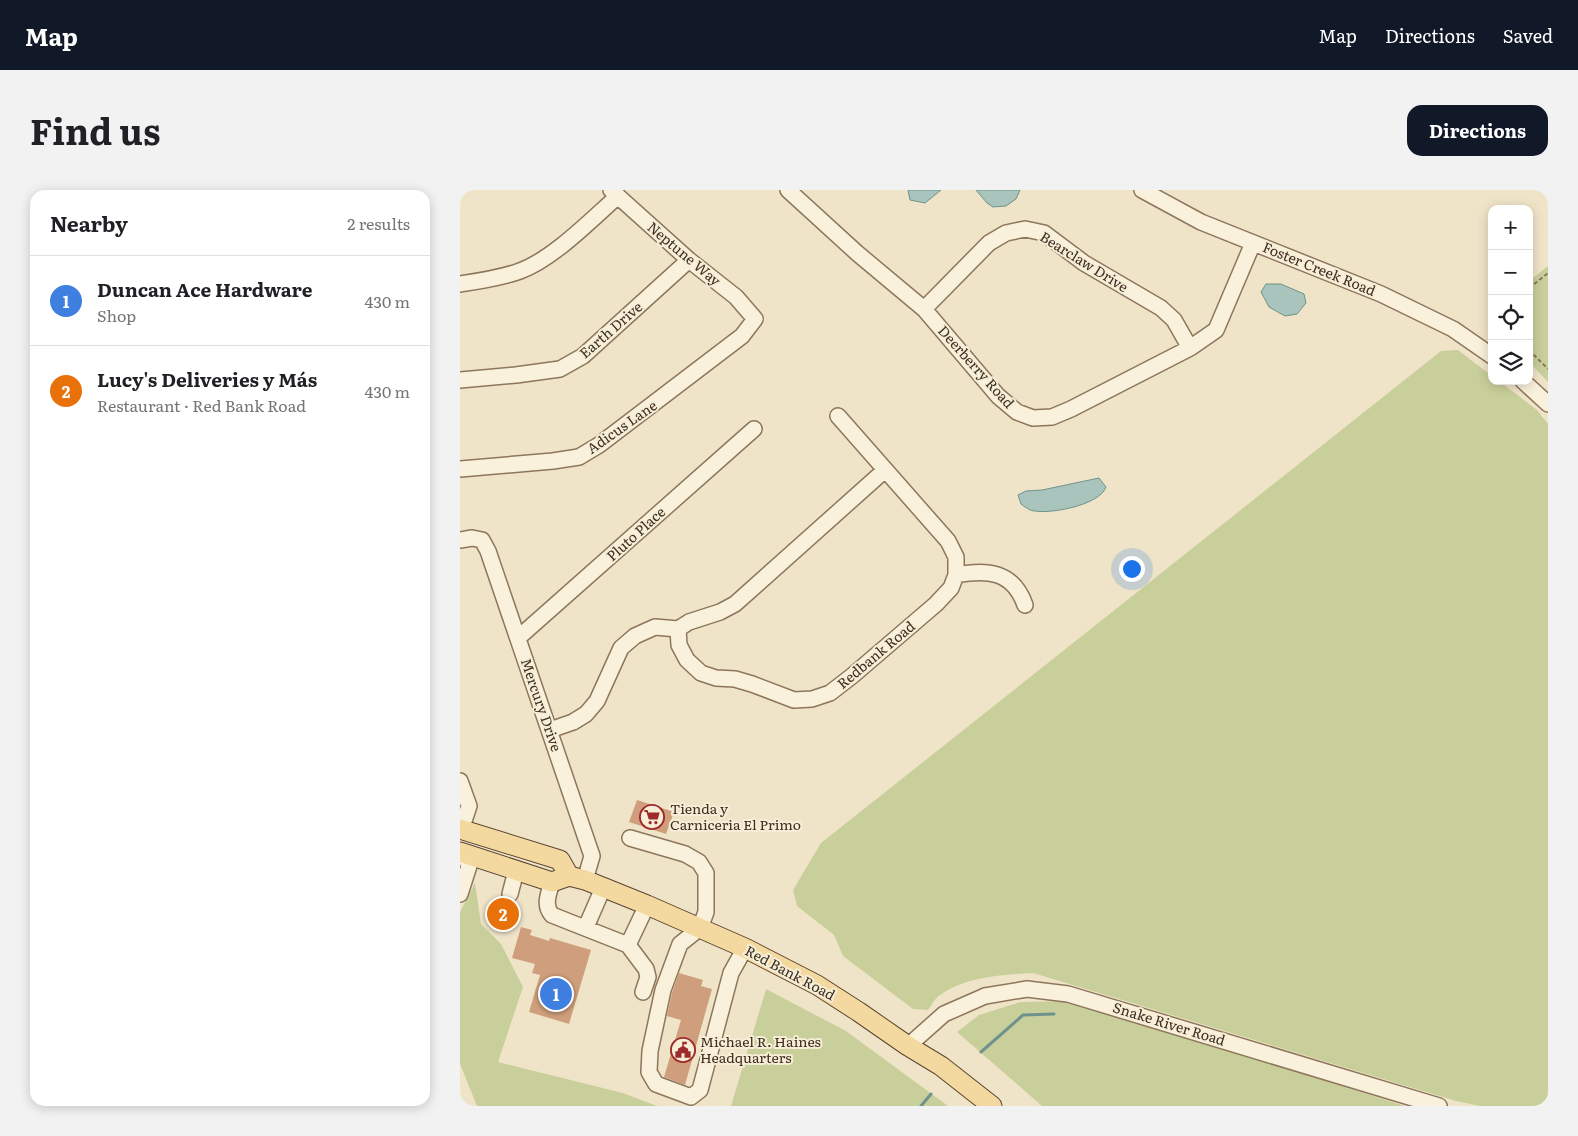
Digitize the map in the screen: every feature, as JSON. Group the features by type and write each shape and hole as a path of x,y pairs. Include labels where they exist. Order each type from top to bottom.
{"main road":[{"name":"Red Bank Road","path":"461,830 560,860 569,880"},
{"path":"463,857 474,846 491,839"},
{"name":"Red Bank Road","path":"463,857 516,871 603,888 745,948 817,985 941,1066 992,1106"}],"street":[{"name":"Deerberry Road","path":"788,190 857,253 924,309 998,396 1017,412 1033,418 1052,417 1071,409 1190,348 1216,330 1253,243"},
{"name":"Foster Creek Road","path":"1142,190 1201,222 1381,294 1453,329 1488,353"},
{"name":"Neptune Way","path":"615,193 688,260 736,297 755,319"},
{"path":"460,284 484,281 522,271 553,253 615,193"},
{"name":"Bearclaw Drive","path":"924,309 989,243 1006,233 1025,229 1044,233 1084,264 1161,308 1174,320 1190,348"},
{"name":"Earth Drive","path":"460,380 560,369 583,356 688,260"},
{"name":"Adicus Lane","path":"460,469 579,457 599,445 728,348 742,336 755,319"},
{"path":"1527,385 1548,404"},
{"path":"838,416 948,541 956,557 956,575 976,571 993,573 1009,581 1022,595 1025,605"},
{"name":"Pluto Place","path":"518,638 754,429"},
{"path":"550,730 573,722 586,714 597,701 621,648 635,636 655,627 678,629 689,622 720,612 735,604 885,470"},
{"name":"Mercury Drive","path":"466,539 482,540 488,551 592,856 547,904 548,910 552,914 586,927"},
{"name":"Redbank Road","path":"678,629 679,645 687,660 701,673 716,678 735,679 794,700 812,700 830,693 931,609 951,588 956,575"},
{"path":"460,781 469,806 461,830"},
{"path":"630,838 685,854 700,862 706,873 706,912 700,928 680,944 663,990 650,1058 649,1072 656,1084 691,1097 700,1090 731,973 745,948"},
{"path":"460,894 469,866 463,857"},
{"path":"510,894 516,871"},
{"path":"603,888 586,927 628,945 646,969 648,977 643,992"},
{"path":"628,945 647,905"},
{"name":"Snake River Road","path":"908,1046 944,1014 985,996 1027,989 1068,994 1439,1106"}],"path":[{"path":"1533,285 1548,273"},
{"path":"1533,354 1548,369"}],"green space":[{"path":"1548,266 1548,382 1533,366 1533,278"},
{"path":"1458,350 1488,373 1488,385 1504,385 1537,410 1548,424 1548,1106 1480,1106 1456,1101 1033,973 973,980 940,995 928,1010 913,1009 843,956 834,935 797,906 793,890 821,843 1441,351"},
{"path":"475,883 481,924 501,944 523,987 498,1062 623,1093 657,1106 477,1106 460,1064 460,912"},
{"path":"766,989 846,1031 948,1106 731,1106"},
{"path":"1072,1001 1405,1106 1042,1106 957,1032 979,1015 1020,1002"}],"water":[{"path":"908,190 941,190 925,203 910,200"},
{"path":"976,190 1020,190 1016,199 1006,206 993,207"},
{"path":"1266,284 1281,284 1304,294 1306,303 1297,314 1285,316 1269,307 1261,292"},
{"path":"1099,478 1106,487 1102,493 1095,499 1074,507 1042,512 1031,510 1021,504 1018,495 1026,491 1042,490"}],"building":[{"name":"Tienda y Carniceria El Primo","path":"637,800 674,812 666,834 629,822"},
{"path":"496,903 514,909 509,925 492,919"},
{"path":"521,927 532,930 530,935 549,941 550,938 591,950 569,1024 529,1012 540,975 532,973 535,964 512,958"},
{"name":"Michael R. Haines Headquarters","path":"679,973 703,980 701,986 712,989 685,1085 664,1077 681,1020 667,1016"}],"waterway":[{"path":"981,1052 1023,1015 1054,1014"},
{"path":"921,1106 931,1094"}],"place":[{"name":"Tienda y Carniceria El Primo","path":"652,817"},
{"name":"Lucy's Deliveries y Más","path":"503,914"},
{"name":"Duncan Ace Hardware","path":"556,994"},
{"name":"Michael R. Haines Headquarters","path":"683,1050"}]}
